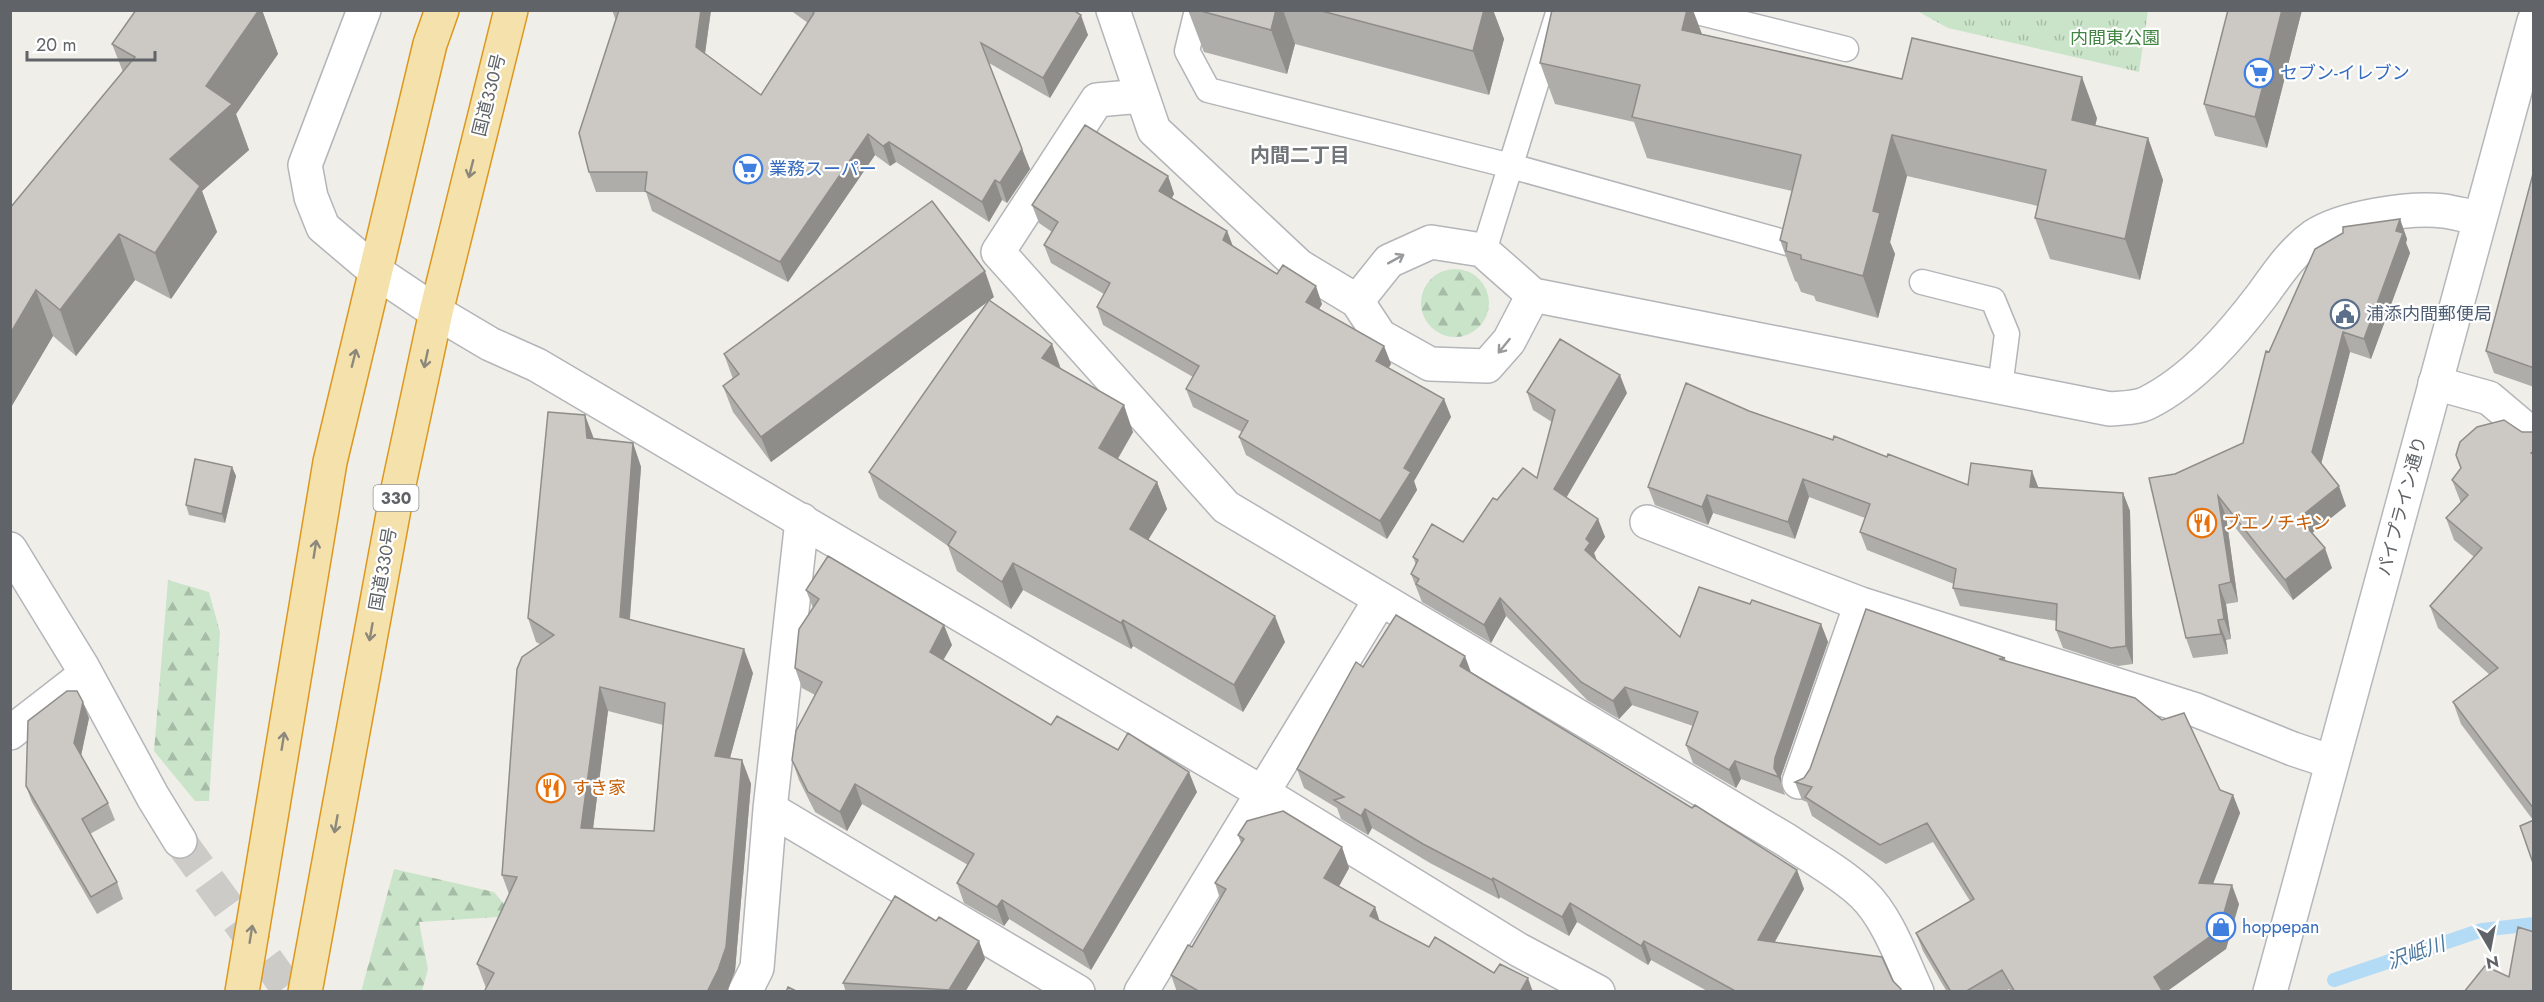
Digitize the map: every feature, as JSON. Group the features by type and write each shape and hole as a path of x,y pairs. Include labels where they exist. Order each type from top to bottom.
{"highway":[{"path":"242,992 330,462 430,44 442,10"},
{"name":"国道330号","path":"305,992 396,498 436,312 511,10"}],"street":[{"path":"364,10 304,165 311,197 323,227 375,271 436,312 490,344 537,365 1262,792 1519,950 1598,992"},
{"path":"1113,10 1154,130 1299,266 1357,301 1380,336 1430,364 1487,366 1509,341 1533,295"},
{"name":"パイプライン通り","path":"2271,987 2534,21"},
{"path":"1141,96 1097,100 998,252 1226,507 1786,840 1833,872 1863,894 1885,926 1917,992"},
{"path":"1357,301 1389,261 1431,242 1484,251 1533,295 2110,409 2145,404 2178,383 2215,350 2248,313 2294,253 2316,235 2344,224 2394,212 2442,211 2480,218"},
{"path":"2435,383 2489,398 2534,436"},
{"path":"746,992 757,968 770,809 802,520"},
{"path":"1647,522 1861,604 2196,710 2332,762"},
{"path":"10,549 86,674 153,797 180,841"},
{"path":"1141,992 1380,600"},
{"path":"1799,782 1861,604"},
{"path":"10,733 86,674"},
{"path":"770,809 1078,992"}],"lane":[{"path":"1197,10 1186,51 1208,90 1511,166 1787,243"},
{"path":"1484,251 1559,10"},
{"path":"1689,10 1846,49"},
{"path":"1922,282 1993,300 2007,334 2000,387"}],"green space":[{"name":"内間東公園","path":"2148,10 2139,72 1948,28 1917,11"},
{"path":"1455,269 1468,272 1479,279 1486,290 1489,303 1486,316 1479,327 1468,334 1455,337 1442,334 1431,327 1424,316 1421,303 1424,290 1431,279 1442,272"},
{"path":"168,580 209,592 220,632 209,801 195,801 154,751"},
{"path":"394,869 494,892 514,916 419,922 428,969 422,991 361,992"}],"building":[{"path":"136,10 259,10 206,86 232,104 170,159 200,186 155,253 119,234 60,310 36,290 10,334 10,208 135,57 112,44"},
{"path":"619,10 701,10 696,47 761,95 814,13 811,10 1073,10 1081,15 1043,78 981,43 1022,149 1000,183 995,180 982,202 889,142 883,146 868,134 780,262 645,191 647,172 589,172 579,133"},
{"path":"1197,10 1276,10 1271,30"},
{"path":"1318,10 1484,10 1473,51"},
{"path":"1552,10 1687,10 1682,30 1902,79 1912,38 2082,77 2072,120 2148,138 2125,239 2035,218 2046,170 1892,135 1873,211 1880,213 1863,276 1801,259 1801,255 1786,251 1787,243 1780,240 1801,155 1632,117 1640,85 1540,63"},
{"path":"2228,10 2282,10 2255,117 2204,104"},
{"path":"1085,125 1168,176 1159,191 1227,231 1223,240 1277,274 1283,265 1316,286 1306,302 1384,346 1376,361 1444,399 1404,468 1411,472 1380,521 1239,437 1248,421 1186,389 1199,366 1097,307 1110,283 1044,245 1058,222 1032,205"},
{"path":"2534,170 2534,368 2486,351"},
{"path":"932,201 985,271 761,437 723,386 739,374 724,354"},
{"path":"2400,219 2396,231 2403,233 2364,339 2343,332 2312,452 2339,486 2299,518 2325,548 2285,580 2218,496 2231,582 2219,585 2224,619 2218,620 2221,634 2186,638 2149,478 2175,474 2243,443 2266,351 2269,352 2315,249 2343,233 2343,227"},
{"path":"989,300 1052,344 1042,358 1124,405 1099,448 1157,482 1130,529 1275,616 1234,685 1123,620 1121,623 1013,563 1002,582 948,545 956,532 869,472"},
{"path":"1560,339 1620,375 1554,489 1598,519 1586,539 1590,543 1585,550 1680,637 1699,587 1750,604 1752,600 1821,624 1775,758 1774,768 1779,777 1735,761 1729,770 1686,745 1698,712 1625,687 1613,701 1581,682 1500,598 1484,625 1416,584 1419,579 1411,574 1418,560 1413,557 1432,524 1463,542 1493,498 1497,500 1523,468 1537,478 1555,410 1527,392"},
{"path":"1686,383 1749,411 1833,440 1834,436 1887,457 1888,454 1968,485 1971,463 2032,471 2030,487 2123,493 2126,646 2111,648 2056,630 2057,604 1953,588 1956,569 1860,532 1870,504 1803,479 1788,522 1707,495 1702,507 1648,487"},
{"path":"548,412 585,415 587,438 633,443 620,617 744,649 715,756 742,760 726,947 707,992 484,992 494,973 477,964 517,877 502,875 517,669 522,657 554,635 528,618","holes":["600,687 665,703 654,831 581,828"]},
{"path":"2504,420 2522,432 2534,431 2534,451 2531,453 2534,455 2534,809 2453,702 2498,668 2430,606 2482,548 2446,518 2468,495 2452,480 2461,468 2456,455 2460,442 2477,427"},
{"path":"195,459 232,467 222,514 186,505"},
{"path":"828,556 944,625 930,652 1051,725 1057,716 1118,750 1128,733 1189,772 1083,951 1002,900 997,907 957,883 974,854 855,784 840,812 808,792 792,760 796,731 822,682 795,668 799,629 819,599 806,590"},
{"path":"1866,609 2005,658 1999,659 2135,698 2162,720 2184,713 2220,790 2233,795 2199,883 2232,885 2219,930 2154,977 2163,992 2015,992 2002,970 1965,992 1951,992 1916,933 1974,899 1927,823 1880,845 1805,797 1812,787 1795,782 1804,778 1810,769"},
{"path":"1396,615 1465,656 1460,666 1692,808 1695,805 1797,870 1758,940 1882,957 1901,992 1737,992 1644,941 1641,946 1570,903 1562,917 1493,878 1492,880 1423,844 1365,809 1361,816 1334,800 1344,797 1297,769 1356,662 1363,667"},
{"path":"67,691 77,691 83,702 74,743 108,803 82,819 117,882 91,897 26,786 28,721"},
{"path":"1283,811 1342,847 1324,878 1375,907 1370,916 1429,947 1435,937 1494,973 1500,964 1528,978 1520,992 1200,992 1171,975 1188,945 1192,947 1226,889 1215,883 1244,839 1238,835 1247,821"},
{"path":"2534,820 2534,866 2520,826"},
{"path":"895,896 936,921 939,917 979,941 949,990 843,983"},
{"path":"2518,927 2534,932 2534,992 2464,992 2485,966 2509,977"},
{"path":"788,987 798,992 786,992"}],"waterway":[{"name":"沢岻川","path":"2334,980 2482,930 2534,924"}],"tunnel":[{"path":"180,841 290,992"}],"place":[{"name":"セブン-イレブン","path":"2259,73"},
{"name":"業務スーパー","path":"748,169"},
{"name":"浦添内間郵便局","path":"2345,314"},
{"name":"ブエノチキン","path":"2202,523"},
{"name":"すき家","path":"551,788"},
{"name":"hoppepan","path":"2221,927"}],"district":[{"name":"内間二丁目","path":"1300,155"}]}
